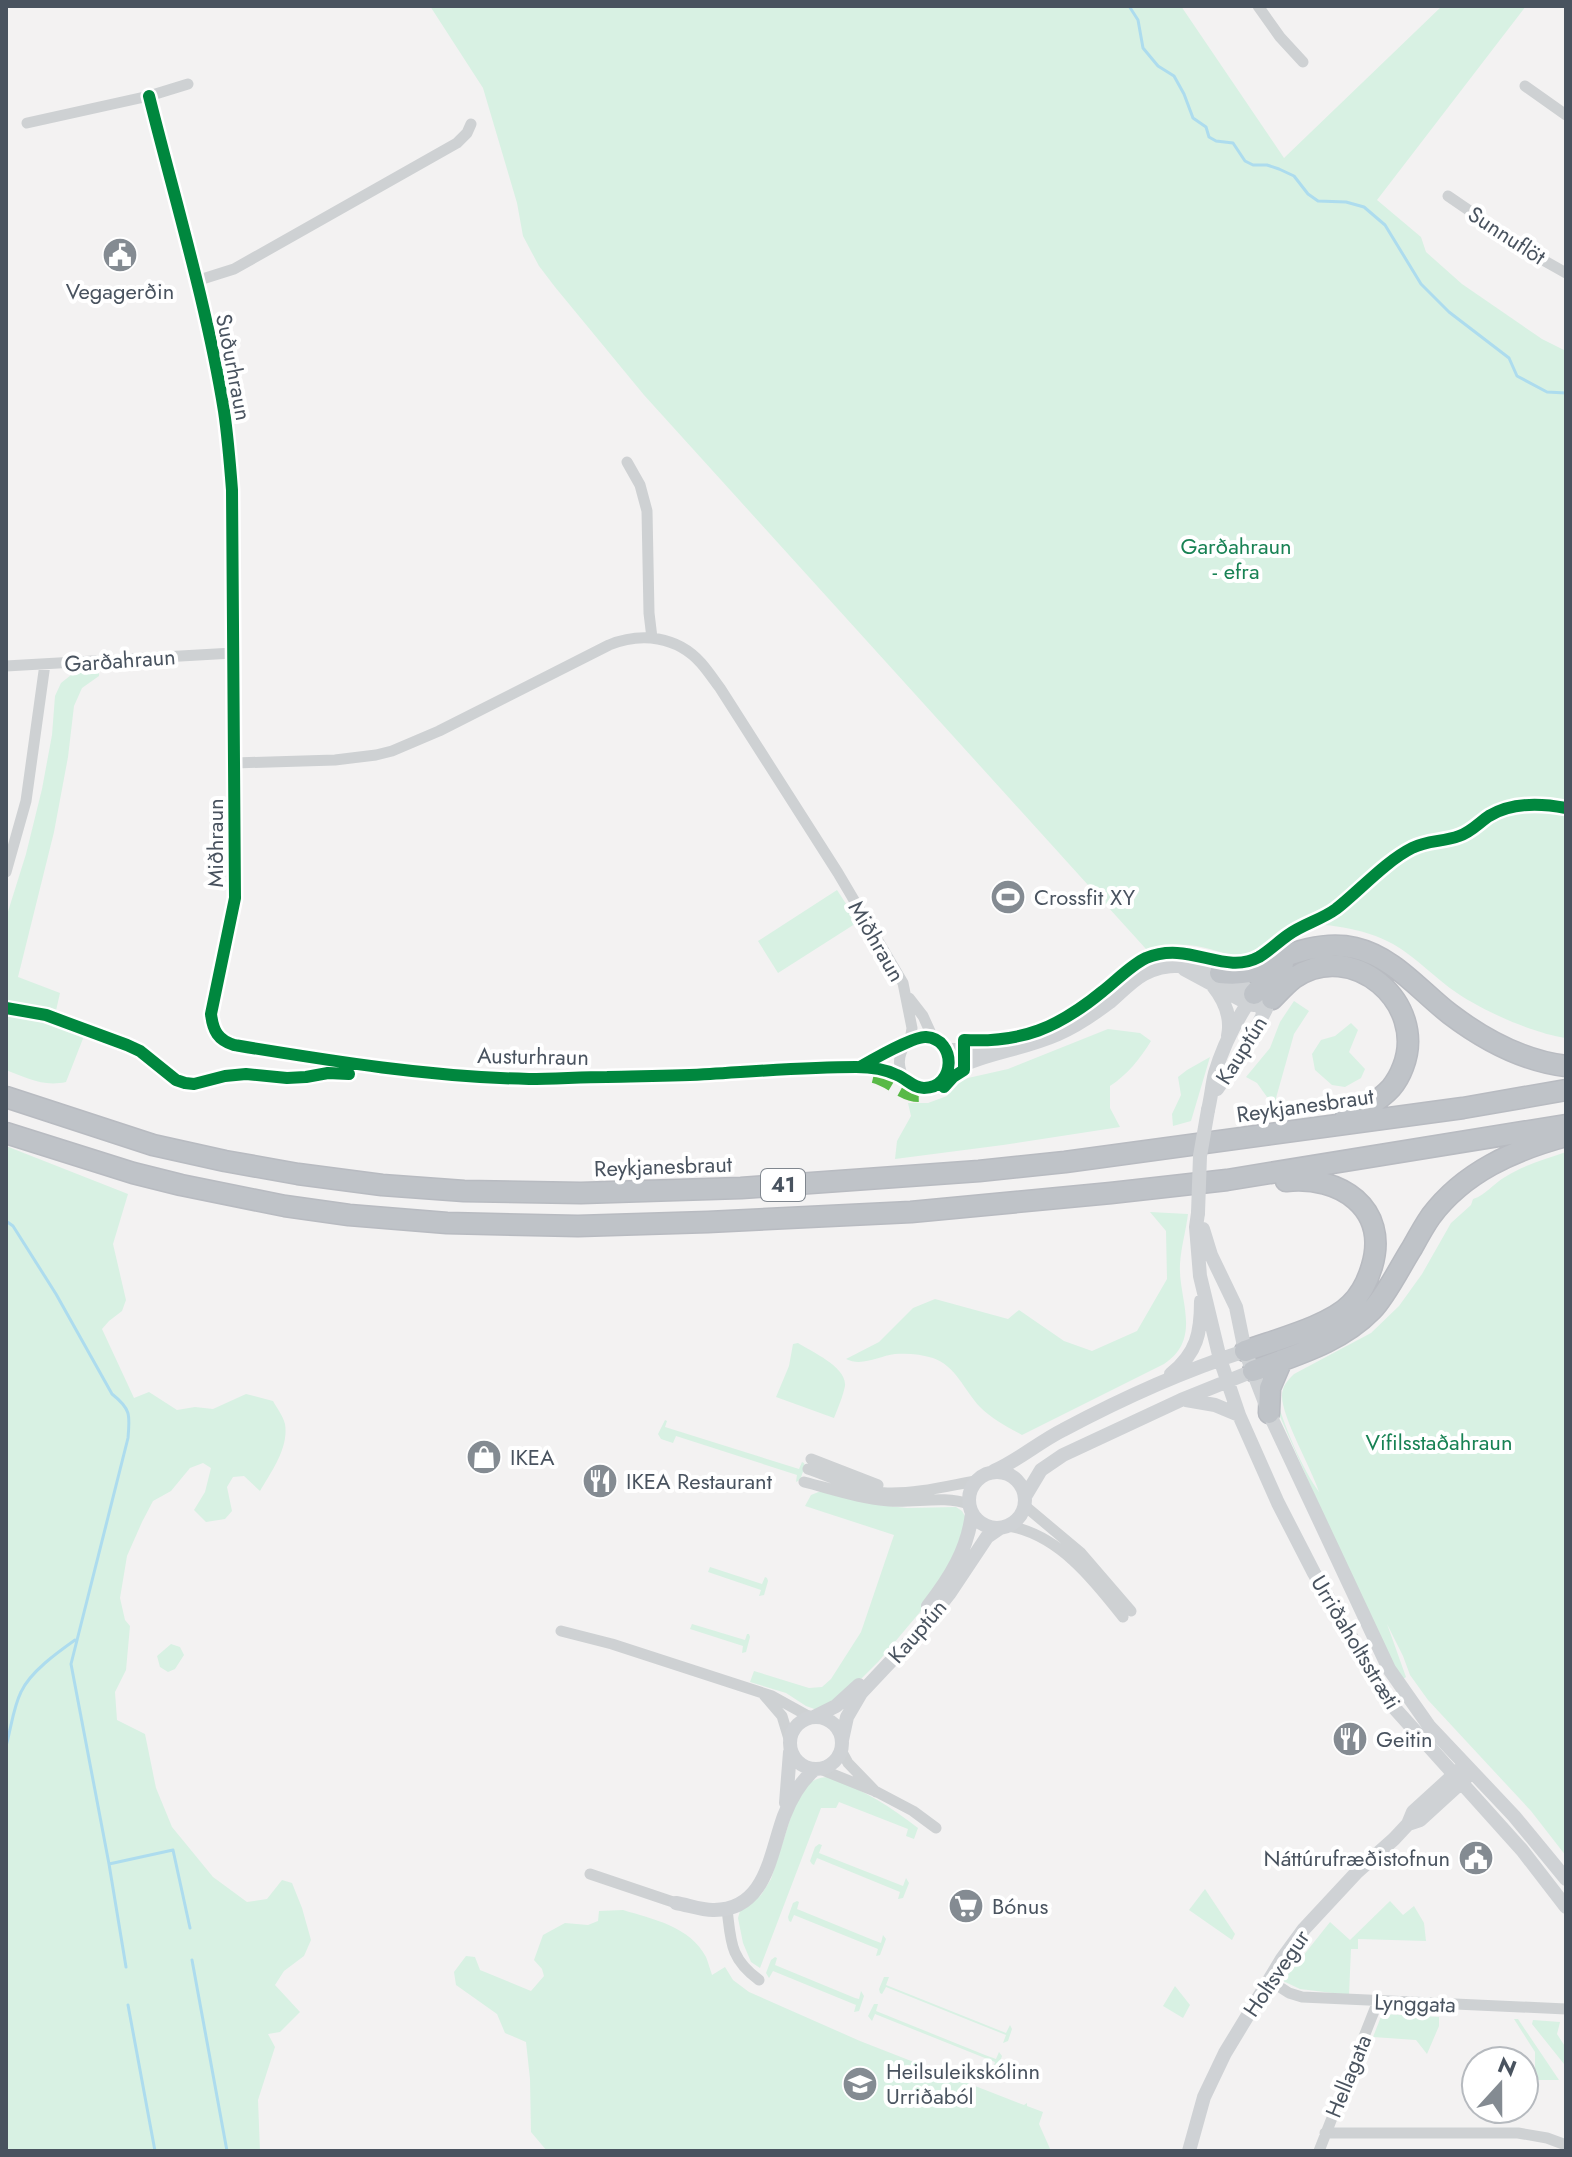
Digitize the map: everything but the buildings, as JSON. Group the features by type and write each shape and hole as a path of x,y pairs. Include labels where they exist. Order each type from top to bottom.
{"highway":[{"path":"1216,978 1254,971 1310,948 1335,945 1371,953 1420,986 1449,1013 1489,1040 1518,1053 1566,1066"},
{"path":"1259,1003 1273,972 1295,953"},
{"path":"1259,1003 1306,972 1318,968 1344,968 1361,972 1380,982 1394,997 1402,1011 1408,1044 1398,1077 1379,1098 1332,1126"},
{"name":"Reykjanesbraut","path":"6,1097 153,1145 298,1174 382,1185 503,1192 660,1192 979,1171 1065,1162 1463,1108 1566,1090"},
{"name":"41","path":"6,1133 110,1167 252,1201 349,1215 447,1223 589,1226 911,1212 1111,1193 1227,1180 1566,1125"},
{"path":"1253,1371 1329,1342 1375,1308 1431,1217 1459,1185 1510,1154 1566,1136"},
{"path":"1111,1193 1150,1195 1310,1180 1337,1186 1362,1207 1369,1218 1376,1243 1368,1279 1355,1300 1327,1320 1245,1351"},
{"path":"1269,1413 1270,1388 1282,1360"}],"street":[{"path":"1258,6 1303,62"},
{"path":"27,123 149,96 188,84"},
{"path":"1525,86 1566,115"},
{"name":"Suðurhraun","path":"149,96 219,381 228,440 232,490 233,653"},
{"path":"196,281 234,269 432,158 457,143 471,124"},
{"name":"Sunnuflöt","path":"1448,196 1534,255 1566,273"},
{"path":"235,763 335,760 392,751 439,731 609,645 622,640 652,638 647,511 640,485 627,462"},
{"name":"Miðhraun","path":"652,638 664,639 700,661 838,873 903,983 912,1028 908,1043"},
{"name":"Garðahraun","path":"6,666 233,653"},
{"name":"Miðhraun","path":"214,1030 211,1014 235,898 233,653"},
{"path":"6,872 26,801 45,664"},
{"name":"Austurhraun","path":"214,1030 223,1042 391,1070 532,1079 860,1067 882,1070 918,1087 939,1083 948,1072 964,1063 1061,1033 1097,1012 1144,974 1162,968 1205,968 1216,978 1259,1003"},
{"path":"1216,978 1228,1011 1230,1030 1227,1045"},
{"name":"Miðhraun","path":"906,995 923,1016 933,1038"},
{"name":"Kauptún","path":"1227,1381 1200,1276 1196,1227 1200,1156 1215,1073 1227,1045 1259,1003"},
{"name":"Kauptún","path":"1209,1105 1224,1076 1248,1044 1259,1003"},
{"name":"Austurhraun","path":"860,1067 921,1037 933,1038"},
{"path":"933,1038 947,1050 948,1072"},
{"path":"905,1080 899,1061 908,1043"},
{"name":"Austurhraun","path":"947,1050 1005,1050"},
{"name":"Kauptún","path":"1198,1213 1211,1255 1236,1307 1245,1351"},
{"path":"1163,1382 1182,1366 1194,1348 1200,1322 1200,1276"},
{"path":"810,1464 869,1489 887,1493 924,1491 975,1481 1007,1465 1063,1429 1163,1382 1245,1351"},
{"name":"Urriðaholtsstræti","path":"1245,1351 1269,1413 1383,1659 1410,1702 1514,1816 1566,1879"},
{"name":"Kauptún","path":"727,1909 740,1904 757,1891 785,1813 800,1784 817,1770 834,1763 842,1745 847,1717 861,1693 924,1626 987,1537 1016,1522 1041,1470 1089,1441 1253,1371"},
{"name":"Urriðaholtsstræti","path":"1227,1381 1239,1415 1295,1538 1381,1690 1522,1850 1566,1907"},
{"path":"1181,1400 1205,1401 1239,1415"},
{"path":"804,1482 884,1501 952,1500 971,1508 983,1524 1033,1533 1062,1552 1127,1614 1081,1553 1025,1501 1023,1487 1011,1474 994,1471"},
{"name":"Kauptún","path":"785,1813 794,1727 804,1719 836,1706 856,1689 917,1621 960,1558 967,1540 971,1488 975,1481"},
{"path":"561,1631 612,1644 781,1700 812,1717 822,1717 835,1725 848,1763 877,1792 913,1811 936,1828"},
{"path":"764,1695 782,1716 796,1761 804,1767 877,1792"},
{"name":"Holtsvegur","path":"1189,2151 1204,2097 1225,2053 1304,1929 1357,1872 1408,1824 1413,1812 1469,1768"},
{"path":"590,1874 676,1903 710,1910 727,1909 734,1951 739,1962 759,1980"},
{"name":"Lynggata","path":"1269,1980 1302,1997 1566,2009"},
{"name":"Hellagata","path":"1319,2151 1378,2001"},
{"path":"1325,2133 1518,2133 1566,2145"}],"green space":[{"name":"Garðahraun - efra","path":"430,6 1181,6 1284,158 1442,6 1526,6 1377,200 1421,237 1426,252 1462,284 1542,339 1566,351 1566,1038 1524,1027 1481,1007 1393,944 1356,930 1291,923 1262,948 1245,955 1231,955 1190,945 1146,949 644,395 539,266 523,236 517,203 483,88"},
{"path":"99,669 99,676 82,688 74,706 54,832 18,977 60,993 55,1015 84,1036 66,1082 42,1083 6,1070 6,918 42,789 52,735 55,696 61,683 71,675"},
{"path":"837,890 858,922 778,973 758,941"},
{"path":"1294,1001 1309,1011 1294,1034 1276,1098 1278,1107 1266,1109 1267,1097 1257,1083 1246,1077 1270,1048 1280,1022"},
{"path":"1351,1023 1358,1030 1349,1052 1365,1069 1361,1078 1345,1087 1332,1085 1315,1070 1312,1054 1321,1040 1335,1036"},
{"path":"1108,1029 1140,1033 1151,1041 1133,1066 1110,1086 1110,1108 1120,1127 895,1159 897,1141 911,1116 908,1103 928,1103 947,1096 956,1082 1008,1069"},
{"path":"1210,1057 1191,1121 1173,1126 1172,1114 1181,1095 1178,1077"},
{"path":"6,1146 128,1194 113,1244 126,1300 122,1311 102,1329 134,1398 149,1392 177,1410 195,1407 213,1409 246,1394 273,1401 285,1424 282,1451 260,1491 244,1476 233,1477 227,1487 232,1511 225,1519 206,1522 194,1510 205,1492 211,1468 203,1463 190,1468 171,1491 153,1501 127,1556 120,1598 125,1620 130,1626 126,1670 115,1692 117,1720 145,1734 156,1788 172,1827 213,1877 247,1902 267,1899 282,1880 292,1883 302,1908 311,1940 304,1956 284,1971 275,1985 300,2012 280,2032 268,2034 275,2047 258,2100 260,2151 6,2151"},
{"name":"Vífilsstaðahraun","path":"1566,1152 1566,1856 1531,1811 1428,1700 1410,1675 1387,1624 1406,1677 1402,1680 1376,1634 1274,1403 1277,1401 1295,1448 1319,1492 1283,1405 1284,1386 1294,1374 1371,1333 1399,1306 1422,1274 1451,1223 1471,1205 1473,1199 1512,1173"},
{"path":"1150,1212 1188,1214 1180,1264 1186,1317 1183,1342 1176,1354 1164,1364 1022,1435 985,1411 954,1373 933,1358 904,1354 864,1361 846,1359 879,1342 913,1308 935,1299 1008,1319 1019,1310 1064,1341 1092,1351 1137,1331 1167,1279 1166,1231"},
{"path":"798,1343 835,1366 844,1379 844,1390 834,1418 776,1397 789,1366 793,1344"},
{"path":"665,1420 665,1427 799,1469 802,1462 805,1466 800,1480 796,1482 797,1475 676,1436 673,1443 661,1439 658,1434"},
{"path":"821,1491 879,1505 956,1507 966,1518 956,1553 920,1612 855,1685 820,1711 786,1693 750,1682 754,1671 809,1688 822,1687 831,1679 861,1632 894,1535 805,1506 811,1495"},
{"path":"710,1567 762,1584 767,1578 764,1595 759,1596 761,1590 708,1572"},
{"path":"692,1624 745,1640 749,1634 746,1652 742,1653 743,1646 690,1629"},
{"path":"171,1644 180,1647 184,1655 175,1669 168,1672 160,1667 157,1656"},
{"path":"829,1777 876,1799 918,1828 914,1839 906,1836 908,1829 839,1802 836,1808 821,1808 760,1968 751,1962 743,1943 738,1918 740,1911 761,1895 771,1879 801,1793 812,1781"},
{"path":"819,1844 822,1845 819,1853 903,1886 906,1878 909,1883 903,1898 898,1899 900,1892 817,1858 812,1864 810,1861"},
{"path":"1205,1889 1235,1934 1232,1940 1189,1910"},
{"path":"797,1901 797,1909 873,1940 881,1943 883,1935 886,1939 880,1955 876,1956 878,1949 794,1915 789,1921 793,1903"},
{"path":"1390,1901 1403,1915 1414,1906 1424,1923 1426,1941 1358,1939 1358,1949 1351,1949 1349,1995 1300,1989 1283,1981 1330,1922 1350,1940"},
{"path":"623,1910 669,1925 690,1938 706,1957 712,1975 725,1967 733,1980 749,1992 860,2041 1024,2105 1027,2103 1027,2106 1043,2112 1039,2124 1051,2151 547,2151 531,2132 526,2042 505,2033 497,2014 456,1985 454,1972 466,1956 475,1957 480,1970 531,1991 544,1976 534,1960 543,1935 565,1923 588,1925 598,1921 599,1911"},
{"path":"775,1957 775,1965 855,1998 859,1999 861,1991 864,1996 859,2011 854,2012 856,2005 773,1971 769,1978 766,1973"},
{"path":"884,1977 889,1977 886,1985 1006,2033 1010,2025 1012,2029 1008,2041 1003,2043 1006,2035 886,1987 880,1993"},
{"path":"1175,1986 1190,2005 1183,2018 1163,2006"},
{"path":"874,2004 878,2004 876,2011 985,2055 996,2059 999,2052 1002,2056 998,2068 993,2069 995,2062 875,2014 872,2021 868,2016"},
{"path":"1382,2014 1439,2017 1439,2026 1427,2054 1416,2040 1373,2037"},
{"path":"1514,2019 1518,2019 1535,2045 1531,2045"},
{"path":"1533,2020 1560,2022 1557,2034 1566,2048 1566,2063 1532,2024"},
{"path":"1540,2052 1559,2080 1540,2080"}],"waterway":[{"path":"1129,6 1138,20 1143,48 1158,66 1174,76 1193,118 1206,127 1209,137 1233,143 1245,161 1253,165 1267,165 1294,176 1318,201 1346,202 1364,207 1385,225 1421,284 1449,312 1509,358 1517,376 1547,392 1566,393"},
{"path":"6,1221 13,1226 56,1294 112,1394 126,1408 129,1418 128,1438 71,1664 126,1967"},
{"path":"6,1746 16,1705 25,1685 45,1663 75,1640"},
{"path":"109,1864 173,1850 190,1928"},
{"path":"192,1960 227,2151"},
{"path":"128,2005 155,2151"}],"marked path":[{"path":"873,1078 908,1095 920,1097"}],"cycle path":[{"path":"149,96 209,332 224,411 232,490 235,898 211,1014 217,1034 234,1045 271,1051 381,1067 492,1078 672,1076 861,1067 887,1071 924,1088 935,1086 942,1080 949,1063 943,1046 926,1037 903,1044 860,1067"},
{"path":"944,1087 964,1070 964,1040 1022,1036 1055,1024 1146,958 1177,953 1233,963 1246,962 1336,909 1383,868 1412,848 1463,835 1489,816 1507,808 1536,805 1566,808"},
{"path":"6,1008 46,1015 127,1045 140,1051 176,1080 185,1083 246,1074 287,1078 349,1074"}],"place":[{"name":"Vegagerðin","path":"120,255"},
{"name":"Crossfit XY","path":"1008,897"},
{"name":"IKEA","path":"484,1457"},
{"name":"IKEA Restaurant","path":"600,1481"},
{"name":"Geitin","path":"1350,1739"},
{"name":"Náttúrufræðistofnun","path":"1476,1858"},
{"name":"Bónus","path":"966,1906"},
{"name":"Heilsuleikskólinn Urriðaból","path":"860,2084"}]}
